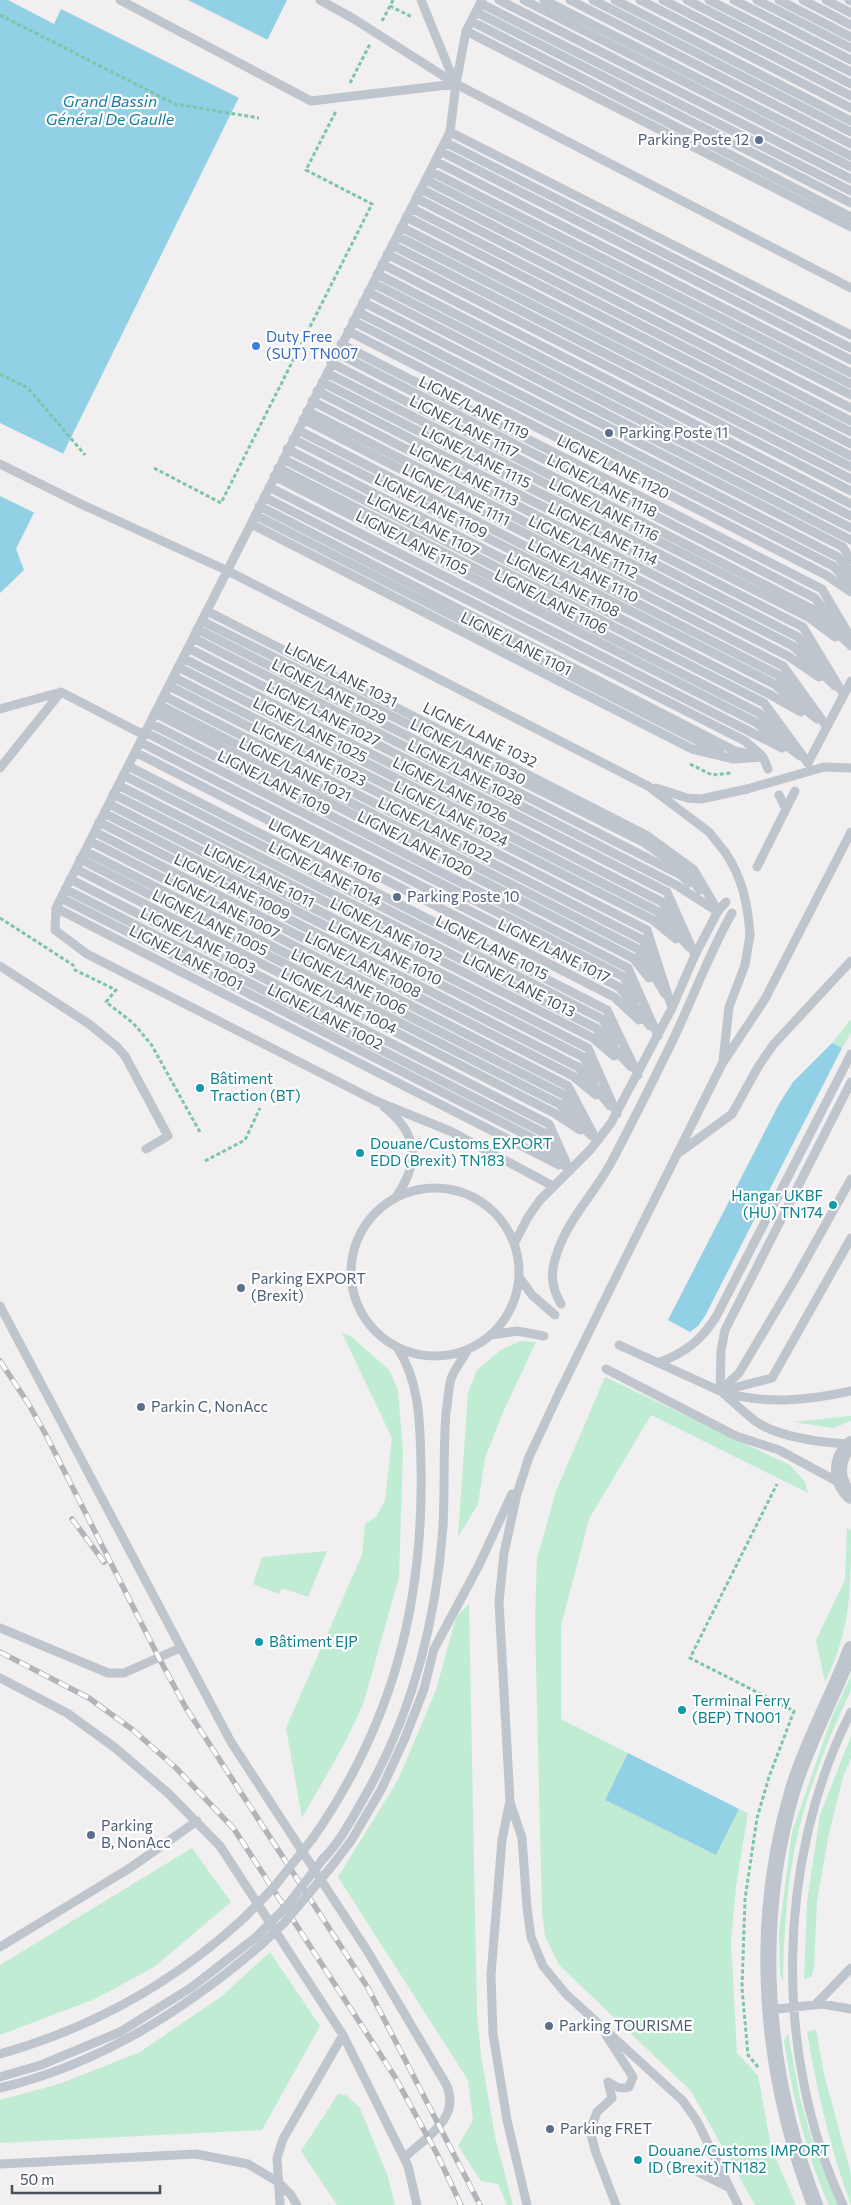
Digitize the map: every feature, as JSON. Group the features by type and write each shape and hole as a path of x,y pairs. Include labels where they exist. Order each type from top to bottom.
{"street":[{"path":"848,1493 838,1471 843,1453 851,1444"},
{"path":"816,2205 796,2150 777,2075 770,2010 768,1940 772,1901 784,1828 793,1790 810,1739 851,1649"}],"lane":[{"path":"120,0 311,101 456,84"},
{"path":"320,0 354,19 456,84 851,288"},
{"path":"421,0 456,84"},
{"path":"499,0 851,179"},
{"path":"524,0 851,167"},
{"path":"544,0 851,156"},
{"path":"570,0 851,144"},
{"path":"593,0 851,132"},
{"path":"615,0 851,120"},
{"path":"640,0 851,108"},
{"path":"663,0 851,96"},
{"path":"687,0 851,84"},
{"path":"709,0 851,72"},
{"path":"734,0 851,60"},
{"path":"757,0 851,48"},
{"path":"779,0 851,37"},
{"path":"803,0 851,25"},
{"path":"826,0 851,13"},
{"path":"554,1186 444,1129 376,1101 87,954 55,930 56,908 228,571 307,410 450,132 456,84 466,31 481,1 851,191"},
{"path":"476,12 851,204"},
{"path":"471,21 851,216"},
{"path":"466,31 851,227"},
{"path":"450,132 851,335"},
{"path":"445,142 851,348"},
{"path":"440,151 851,360"},
{"path":"435,161 851,373"},
{"path":"430,171 851,384"},
{"path":"426,180 851,395"},
{"path":"421,189 851,408"},
{"path":"416,198 851,421"},
{"path":"411,208 851,432"},
{"path":"406,217 851,444"},
{"path":"401,227 851,456"},
{"path":"397,236 851,467"},
{"path":"392,245 851,479"},
{"path":"387,254 851,491"},
{"path":"382,264 851,504"},
{"path":"377,274 851,516"},
{"path":"372,283 851,528"},
{"path":"368,292 851,540"},
{"path":"363,302 843,547 851,560"},
{"path":"358,312 838,557 851,573"},
{"path":"353,322 833,566 851,584"},
{"path":"348,331 826,575 851,592"},
{"name":"LIGNE/LANE 1120","path":"339,348 822,589 851,638"},
{"name":"LIGNE/LANE 1119","path":"339,348 815,598 851,646"},
{"name":"LIGNE/LANE 1118","path":"331,363 812,609 851,646"},
{"name":"LIGNE/LANE 1117","path":"324,377 808,617 851,646"},
{"name":"LIGNE/LANE 1116","path":"324,377 803,627 844,695"},
{"name":"LIGNE/LANE 1115","path":"317,391 798,637 844,695"},
{"name":"LIGNE/LANE 1114","path":"312,401 793,646 844,695"},
{"name":"LIGNE/LANE 1113","path":"307,410 788,656 844,695"},
{"name":"LIGNE/LANE 1112","path":"303,420 783,666 827,727"},
{"name":"LIGNE/LANE 1111","path":"298,430 778,675 827,727"},
{"name":"LIGNE/LANE 1110","path":"293,439 774,684 827,727"},
{"name":"LIGNE/LANE 1109","path":"288,449 769,694 827,727"},
{"name":"LIGNE/LANE 1108","path":"283,459 764,703 808,763"},
{"path":"0,464 83,505 228,571 577,748 648,786 709,832 733,864 744,890 750,935 745,965 729,1007 722,1064"},
{"name":"LIGNE/LANE 1106","path":"276,472 755,722 808,763"},
{"name":"LIGNE/LANE 1105","path":"269,487 741,726 808,763"},
{"path":"264,496 745,741 763,757 768,769"},
{"path":"260,506 735,751 763,757"},
{"name":"LIGNE/LANE 1101","path":"253,519 692,749 734,759 763,757"},
{"name":"LIGNE/LANE 1032","path":"207,611 646,835 694,870 718,911"},
{"name":"LIGNE/LANE 1031","path":"199,625 643,842 684,870 718,911"},
{"name":"LIGNE/LANE 1029","path":"193,638 676,885 718,911"},
{"name":"LIGNE/LANE 1028","path":"188,648 667,892 695,955"},
{"name":"LIGNE/LANE 1027","path":"183,658 662,902 695,955"},
{"name":"LIGNE/LANE 1026","path":"178,667 657,911 695,955"},
{"name":"LIGNE/LANE 1025","path":"173,677 653,920 695,955"},
{"path":"808,763 851,681"},
{"name":"LIGNE/LANE 1024","path":"168,686 648,930 672,1008"},
{"path":"0,708 60,692 619,987 658,1036"},
{"path":"0,768 60,692"},
{"name":"LIGNE/LANE 1023","path":"164,696 643,940 672,1008"},
{"name":"LIGNE/LANE 1022","path":"159,704 638,949 672,1008"},
{"name":"LIGNE/LANE 1021","path":"155,714 633,958 672,1008"},
{"name":"LIGNE/LANE 1020","path":"150,723 628,968 658,1036"},
{"name":"LIGNE/LANE 1017","path":"135,752 614,997 658,1036"},
{"name":"LIGNE/LANE 1016","path":"128,766 607,1010 638,1075"},
{"path":"648,786 687,798 702,799 747,789 824,767 851,768"},
{"name":"LIGNE/LANE 1015","path":"123,775 602,1019 638,1075"},
{"name":"LIGNE/LANE 1014","path":"118,785 596,1028 638,1075"},
{"path":"758,867 795,791"},
{"name":"LIGNE/LANE 1013","path":"114,794 593,1038 638,1075"},
{"path":"780,795 786,809"},
{"name":"LIGNE/LANE 1012","path":"109,804 588,1048 617,1114"},
{"name":"LIGNE/LANE 1011","path":"104,813 583,1057 617,1114"},
{"name":"LIGNE/LANE 1010","path":"99,822 578,1067 617,1114"},
{"name":"LIGNE/LANE 1009","path":"95,832 573,1076 617,1114"},
{"path":"0,2088 68,2066 128,2039 174,2013 225,1976 284,1923 351,1841 381,1790 405,1738 424,1689 434,1648 478,1568 610,1288 722,1064 765,999 851,832"},
{"name":"LIGNE/LANE 1008","path":"90,841 568,1086 597,1141"},
{"name":"LIGNE/LANE 1006","path":"83,855 559,1104 597,1141"},
{"name":"LIGNE/LANE 1005","path":"76,869 554,1113 597,1141"},
{"name":"LIGNE/LANE 1004","path":"70,880 549,1124 570,1171"},
{"name":"LIGNE/LANE 1003","path":"65,889 544,1133 570,1171"},
{"name":"LIGNE/LANE 1002","path":"61,898 538,1141 570,1171"},
{"path":"514,1244 528,1217 554,1186 597,1141 617,1114 672,1008 695,955 718,911 726,902"},
{"name":"LIGNE/LANE 1001","path":"56,908 570,1171"},
{"path":"561,1304 554,1290 552,1272 561,1243 578,1210 612,1162 671,1044 705,964 732,913"},
{"path":"677,1154 732,1114 754,1074 773,1045 851,961"},
{"path":"0,966 89,1024 125,1056 168,1136 146,1150"},
{"path":"658,1363 680,1354 704,1335 716,1318 851,1054"},
{"path":"720,1391 722,1341 730,1319 851,1082"},
{"path":"376,1101 398,1118 411,1142 413,1152 409,1178 395,1199"},
{"path":"720,1391 739,1373 851,1179"},
{"path":"432,1189 460,1192 478,1200 493,1212 505,1227 514,1244 518,1260 519,1277 511,1309 491,1335 468,1350 450,1355 432,1356 414,1354 397,1347 375,1331 364,1317 353,1292 351,1274 353,1256 362,1230 373,1216 395,1199 412,1192 432,1189"},
{"path":"720,1391 772,1378 851,1238"},
{"path":"519,1277 532,1295 554,1315"},
{"path":"0,1306 230,1742 368,1952 451,2095 452,2103 447,2117 404,2158"},
{"path":"0,1311 7,1321"},
{"path":"491,1335 517,1331 544,1336"},
{"path":"619,1345 737,1397 776,1401 851,1391"},
{"path":"0,2054 61,2034 132,2000 194,1960 245,1917 274,1887 313,1838 344,1790 370,1737 398,1664 412,1603 421,1517 420,1436 414,1382 407,1363 397,1347"},
{"path":"0,2077 41,2064 120,2032 192,1987 256,1937 286,1907 345,1830 377,1776 401,1724 420,1669 434,1602 441,1545 444,1436 451,1378 468,1350"},
{"path":"606,1369 736,1436 778,1450 848,1493"},
{"path":"720,1391 753,1420 766,1427 821,1442 851,1444"},
{"path":"527,2205 505,2110 492,2034 491,1975 502,1840 510,1802 499,1602 509,1523 529,1457"},
{"path":"0,1628 108,1673 124,1673 180,1648"},
{"path":"0,1678 52,1704 93,1731 150,1777 197,1821 234,1866 343,2034 412,2176 416,2205"},
{"path":"844,2205 821,2148 800,2053 795,2007 794,1930 799,1881 810,1825 827,1769 851,1712"},
{"path":"510,1802 522,1838 526,1908 531,1937 543,1966 566,1994 683,2101 697,2121 738,2205"},
{"path":"0,1948 130,1868 197,1821"},
{"path":"819,2005 851,1968"},
{"path":"770,2010 819,2005 851,2009"},
{"path":"598,2023 633,2077 629,2087 618,2088 608,2082 612,2098 596,2112 590,2130 596,2153 616,2205"},
{"path":"280,2205 277,2158 283,2139 343,2034"},
{"path":"0,2164 196,2154 248,2164 278,2182 291,2194 297,2205"},
{"path":"698,2172 730,2188"}],"path":[{"path":"0,15 175,104 259,118"},
{"path":"154,468 221,503 372,204 306,170"},
{"path":"0,374 28,388 85,455"},
{"path":"0,918 73,965 75,970 116,990 106,1002 133,1023 151,1044 201,1134"},
{"path":"205,1161 245,1140 260,1108"},
{"path":"757,1818 769,1777 794,1710 690,1658 777,1484"}],"green space":[{"path":"851,1019 851,1033 842,1048 832,1043"},
{"path":"342,1333 352,1337 390,1371 398,1391 403,1451 399,1577 363,1705 343,1746 302,1818 286,1728 362,1555 365,1524 376,1517 385,1500 392,1438"},
{"path":"521,1341 536,1342 503,1412 485,1458 478,1504 458,1537 468,1393 477,1370 502,1349"},
{"path":"605,1377 790,1465 805,1482 808,1493 651,1415 589,1519 561,1626 561,1719 628,1753 605,1800 716,1855 739,1809 748,1813 736,1886 731,1942 737,2053 758,2075 771,2147 796,2205 755,2205 691,2091 559,1965 545,1936 542,1912 535,1620 537,1559 556,1491"},
{"path":"851,1416 851,1421 833,1428 793,1422"},
{"path":"847,1528 851,1530 851,1571 848,1608 840,1644 825,1682 816,1640 845,1580"},
{"path":"327,1551 308,1597 282,1588 279,1594 253,1584 262,1557"},
{"path":"469,1604 477,2014 481,2055 495,2137 513,2205 507,2205 498,2184 481,2181 458,2146 473,2120 468,2080 338,1877 398,1780 436,1690 456,1617"},
{"path":"851,1676 851,1690 822,1758 809,1793 799,1829 787,1905 783,1981 780,1974 779,1932 792,1832 832,1717"},
{"path":"851,1736 851,1758 843,1777 829,1833 817,1901 814,1968 811,1977 804,1979 807,1902 820,1815"},
{"path":"192,1848 231,1902 154,1967 95,1999 0,2035 0,1965"},
{"path":"270,1952 320,2026 262,2130 0,2143 0,2100 59,2084 140,2052 222,1996"},
{"path":"816,2029 824,2074 851,2174 851,2205 830,2141 815,2076 807,2032"},
{"path":"788,2033 800,2098 813,2143 838,2205 829,2205 807,2145 791,2083 784,2041"},
{"path":"338,2094 346,2095 360,2108 388,2177 395,2205 337,2205 301,2151"}],"water":[{"name":"Grand Bassin Général De Gaulle","path":"0,0 287,0 16,549 24,570 0,593"},
{"path":"832,1043 842,1048 705,1316 698,1326 690,1332 668,1320 779,1104 793,1082"},
{"path":"628,1753 739,1809 716,1855 605,1800"}],"pier":[{"path":"8,0 188,0 270,41 241,99 61,9 54,24"},
{"path":"0,423 66,455 37,514 0,496"}],"railway":[{"path":"0,1361 28,1403 46,1435 186,1708 368,1988 480,2205"},
{"path":"72,1519 104,1562"},
{"path":"0,1652 89,1698 133,1730 176,1768 234,1829 395,2077 437,2154 461,2205"}],"place":[{"name":"Parking Poste 12","path":"759,140"},
{"name":"Duty Free (SUT) TN007","path":"256,346"},
{"name":"Parking Poste 11","path":"609,433"},
{"name":"Parking Poste 10","path":"397,897"},
{"name":"Bâtiment Traction (BT)","path":"200,1088"},
{"name":"Douane/Customs EXPORT EDD (Brexit) TN183","path":"360,1153"},
{"name":"Hangar UKBF (HU) TN174","path":"833,1205"},
{"name":"Parking EXPORT (Brexit)","path":"241,1288"},
{"name":"Parkin C, NonAcc","path":"141,1407"},
{"name":"Bâtiment EJP","path":"259,1642"},
{"name":"Terminal Ferry (BEP) TN001","path":"682,1710"},
{"name":"Parking B, NonAcc","path":"91,1835"},
{"name":"Parking TOURISME","path":"549,2026"},
{"name":"Parking FRET","path":"550,2129"},
{"name":"Douane/Customs IMPORT ID (Brexit) TN182","path":"638,2160"}]}
